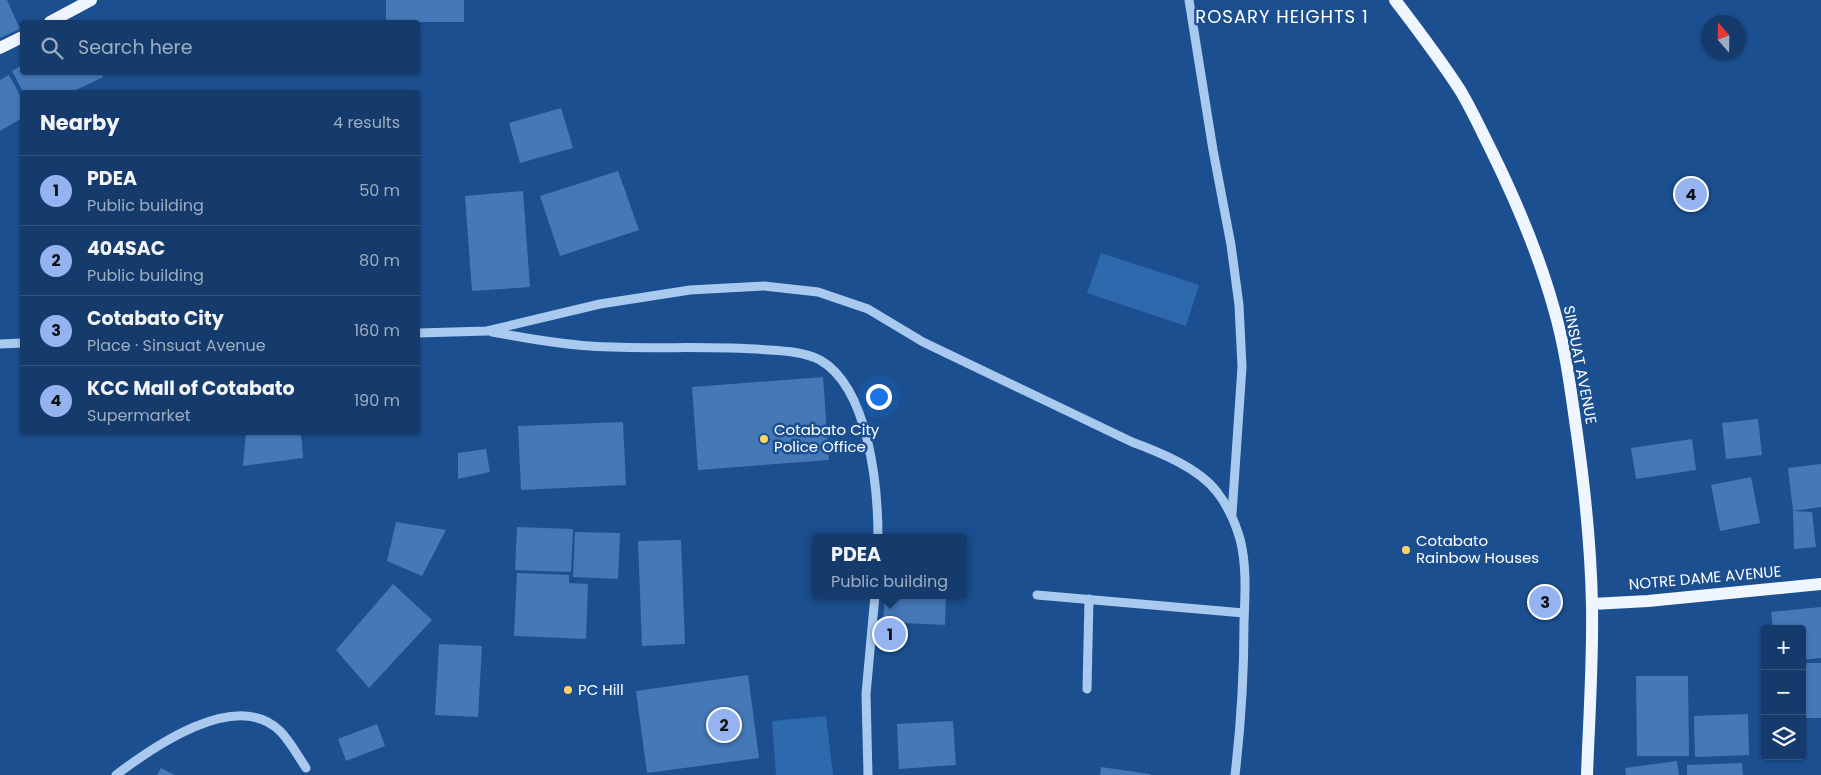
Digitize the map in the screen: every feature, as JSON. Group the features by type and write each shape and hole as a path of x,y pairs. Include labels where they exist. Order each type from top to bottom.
{"main road":[{"path":"54,20 91,0"},
{"name":"SINSUAT AVENUE","path":"1395,0 1433,50 1460,91 1486,141 1511,191 1554,309 1566,361 1581,465 1588,532 1592,604 1592,658 1587,775"},
{"path":"0,48 20,38"},
{"name":"NOTRE DAME AVENUE","path":"1592,604 1662,600 1821,584"}],"street":[{"path":"1189,0 1208,121 1231,245 1239,305 1242,367 1232,514"},
{"path":"420,333 487,331 600,304 690,290 764,286 818,292 868,309 923,342 1132,442 1163,454 1195,473 1216,490 1232,514 1240,540 1244,567 1244,676 1235,775"},
{"path":"487,331 547,342 589,346 753,349 793,352 820,360 840,376 855,402 867,438 876,489 878,534"},
{"path":"0,344 20,343"},
{"path":"1037,595 1244,613"},
{"path":"868,775 866,694 875,599"},
{"path":"1087,689 1089,600"},
{"path":"116,775 143,754 199,724 233,715 258,718 279,730 306,768"}],"shaded area":[{"path":"1101,253 1199,285 1186,326 1087,293"},
{"path":"826,716 833,775 776,775 772,721"}],"building":[{"path":"0,0 7,0 20,29 0,38"},
{"path":"386,0 464,0 464,22 386,20"},
{"path":"20,66 20,75 102,75 103,77 76,90 22,90 12,71"},
{"path":"9,75 20,95 20,119 0,131 0,80"},
{"path":"561,108 573,148 520,163 509,123"},
{"path":"618,171 639,230 560,256 540,196"},
{"path":"523,191 530,287 472,291 465,196"},
{"path":"823,377 829,460 698,470 692,387"},
{"path":"1758,419 1762,455 1726,459 1722,423"},
{"path":"623,422 626,485 521,490 518,426"},
{"path":"246,435 301,435 303,458 243,466"},
{"path":"1692,439 1696,470 1636,479 1631,448"},
{"path":"486,449 490,472 458,479 458,453"},
{"path":"1821,464 1821,507 1793,511 1788,468"},
{"path":"1751,477 1760,523 1720,531 1711,485"},
{"path":"1793,511 1812,512 1816,547 1794,549"},
{"path":"396,522 446,530 422,576 387,561"},
{"path":"517,527 573,529 571,572 515,570"},
{"path":"575,532 620,533 618,579 573,577"},
{"path":"681,540 685,644 642,646 638,541"},
{"path":"517,573 569,575 569,583 588,584 586,639 514,636"},
{"path":"393,584 432,620 369,688 336,650"},
{"path":"885,599 946,599 945,625 883,622"},
{"path":"1821,607 1821,658 1806,660 1806,625 1773,625 1771,612"},
{"path":"439,644 482,646 478,717 435,715"},
{"path":"1806,663 1821,663 1821,718 1806,718"},
{"path":"748,675 759,758 647,773 636,691"},
{"path":"1636,676 1688,676 1689,756 1637,756"},
{"path":"1748,714 1749,755 1695,757 1694,716"},
{"path":"953,721 956,765 899,769 897,724"},
{"path":"377,724 385,746 346,761 338,739"},
{"path":"1677,761 1679,775 1626,775 1625,768"},
{"path":"1742,763 1743,775 1687,775 1687,765"},
{"path":"1101,767 1150,774 1150,775 1100,775"},
{"path":"161,768 175,775 157,775"}],"place":[{"name":"KCC Mall of Cotabato","path":"1691,194"},
{"name":"Cotabato City Police Office","path":"764,439"},
{"name":"Cotabato Rainbow Houses","path":"1406,550"},
{"name":"Cotabato City","path":"1545,602"},
{"name":"PDEA","path":"890,634"},
{"name":"PC Hill","path":"568,690"},
{"name":"404SAC","path":"724,725"}],"district":[{"name":"ROSARY HEIGHTS 1","path":"1282,17"}]}
